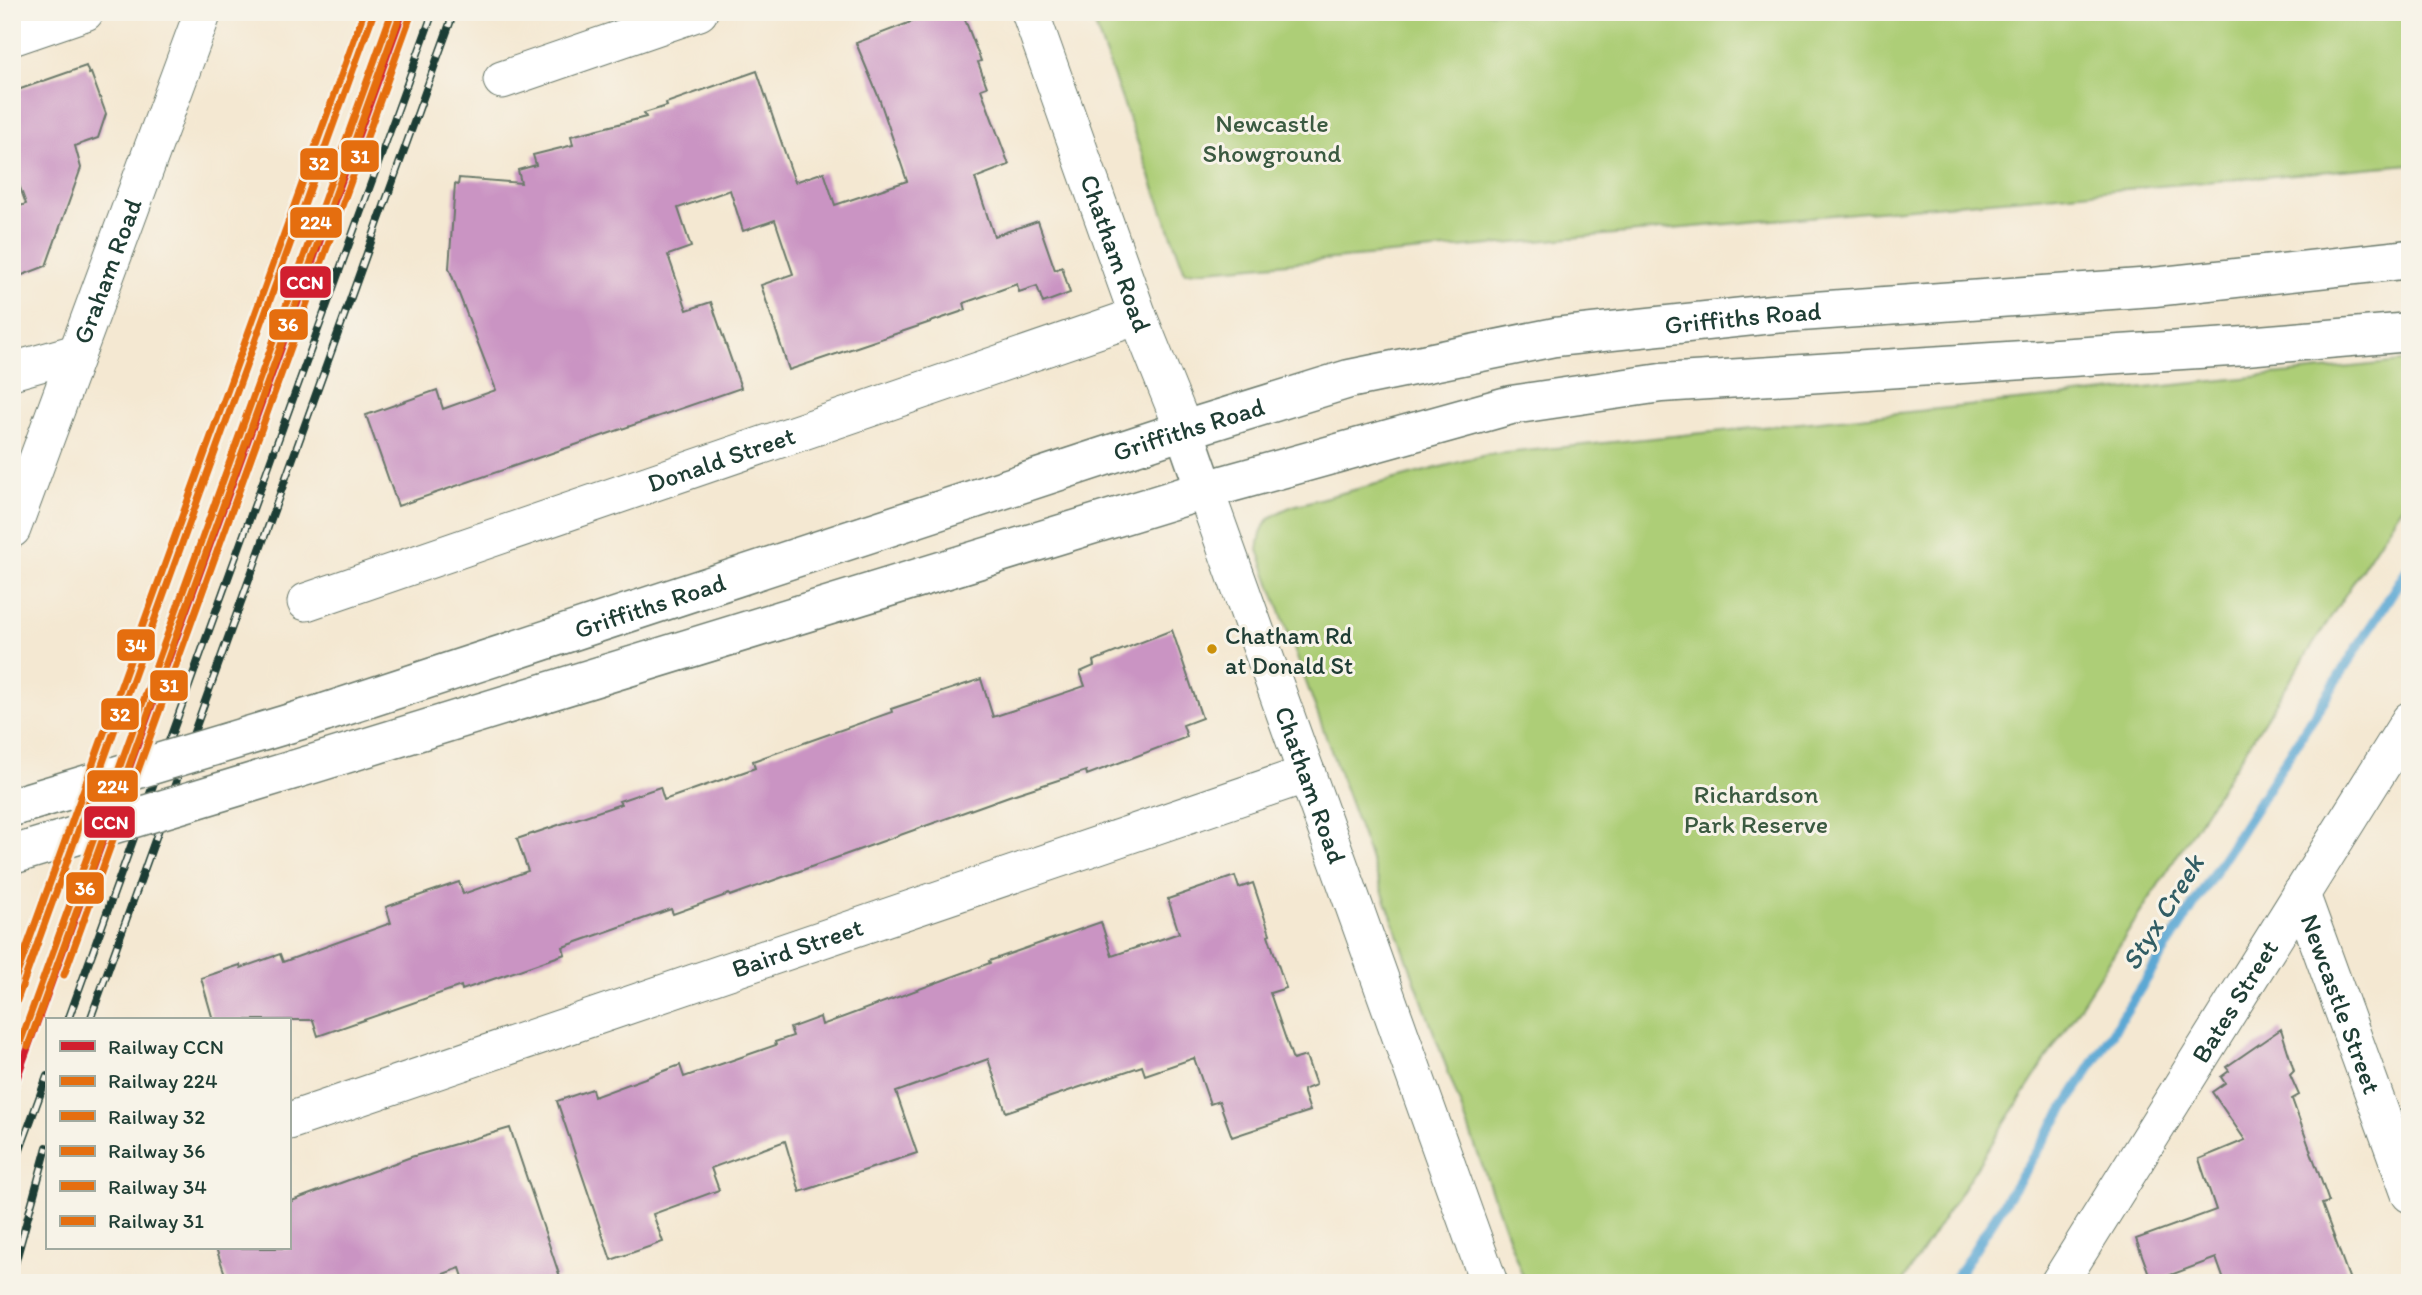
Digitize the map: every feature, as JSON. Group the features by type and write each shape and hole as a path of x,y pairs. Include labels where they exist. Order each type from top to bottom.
{"highway":[{"name":"Griffiths Road","path":"12,807 324,713 1184,430 1349,379 1555,337 1772,314 2154,287 2410,259"},
{"name":"Griffiths Road","path":"12,855 1205,490 1511,405 1661,383 2246,346 2410,332"},
{"name":"Chatham Road","path":"1184,430 1205,490"}],"street":[{"path":"12,37 85,12"},
{"name":"Graham Road","path":"12,529 203,12"},
{"path":"502,80 699,12"},
{"name":"Chatham Road","path":"1030,12 1138,316 1184,430"},
{"name":"Donald Street","path":"306,601 1138,316"},
{"path":"12,371 76,353"},
{"name":"Chatham Road","path":"1205,490 1489,1283"},
{"name":"Bates Street","path":"2059,1283 2410,720"},
{"name":"Baird Street","path":"290,1121 1307,775"},
{"name":"Newcastle Street","path":"2301,894 2410,1194"}],"green space":[{"name":"Newcastle Showground","path":"1090,12 2410,12 2410,164 1185,272"},
{"name":"Richardson Park Reserve","path":"2410,361 2410,494 1902,1283 1525,1283 1258,550 1261,533 1271,517 1293,506 1486,455"}],"building":[{"path":"917,12 962,12 981,61 978,62 987,87 981,89 1009,165 975,178 994,236 1038,221 1055,270 1062,267 1070,293 1043,303 1037,286 1019,292 1017,284 964,303 966,310 789,370 761,285 793,274 775,220 743,231 730,190 678,208 691,247 668,255 687,310 711,302 741,388 398,506 366,415 437,390 443,409 496,390 449,268 455,184 458,185 459,178 521,183 518,170 536,165 533,155 573,145 571,136 646,117 644,113 667,106 666,103 757,71 795,182 824,172 835,205 907,181 879,98 856,43 919,19"},
{"path":"86,66 106,114 98,138 75,146 81,168 46,266 12,279 12,209 26,204 12,165 12,92"},
{"path":"1172,630 1202,718 1183,725 1187,737 1087,775 1086,771 1009,796 730,896 729,894 673,914 671,909 563,947 565,954 462,990 461,986 318,1036 313,1020 212,1018 201,978 280,954 283,962 391,923 386,907 459,882 463,894 528,871 517,839 621,804 619,801 660,787 664,800 755,768 753,761 892,712 891,709 981,679 993,717 1085,686 1080,672 1094,666 1093,661"},
{"path":"1235,876 1239,888 1253,883 1270,934 1268,935 1286,988 1270,993 1293,1060 1306,1056 1316,1085 1303,1090 1310,1111 1232,1137 1219,1101 1210,1104 1194,1058 1145,1075 1142,1066 1006,1112 988,1059 896,1092 917,1153 800,1192 785,1141 711,1168 719,1190 653,1214 663,1242 611,1260 557,1101 592,1089 594,1097 680,1065 684,1077 776,1045 775,1042 793,1036 790,1028 820,1017 822,1025 990,963 989,961 1101,922 1112,956 1179,933 1168,899"},
{"path":"2281,1029 2294,1071 2290,1075 2299,1095 2292,1099 2329,1202 2322,1204 2351,1283 2225,1283 2216,1258 2152,1282 2136,1239 2216,1210 2199,1159 2245,1140 2212,1092 2225,1083 2221,1077 2229,1071 2226,1067"},
{"path":"510,1128 560,1277 542,1283 465,1283 460,1268 418,1283 228,1283 217,1250 290,1250 290,1202 411,1157"}],"waterway":[{"name":"Styx Creek","path":"1953,1283 2410,565"}],"railway":[{"path":"69,1018 433,12"},
{"path":"91,1018 454,12"},
{"path":"12,1172 46,1079"},
{"path":"12,1275 46,1151"}],"rail line":[{"name":"34","path":"12,988 364,12"},
{"name":"32","path":"12,1014 374,12"},
{"name":"CCN","path":"12,1092 403,12"},
{"name":"224","path":"20,1043 391,15"},
{"name":"31","path":"64,975 411,15"},
{"name":"36","path":"28,1046 399,18"}],"place":[{"name":"Chatham Rd at Donald St","path":"1212,649"}]}
